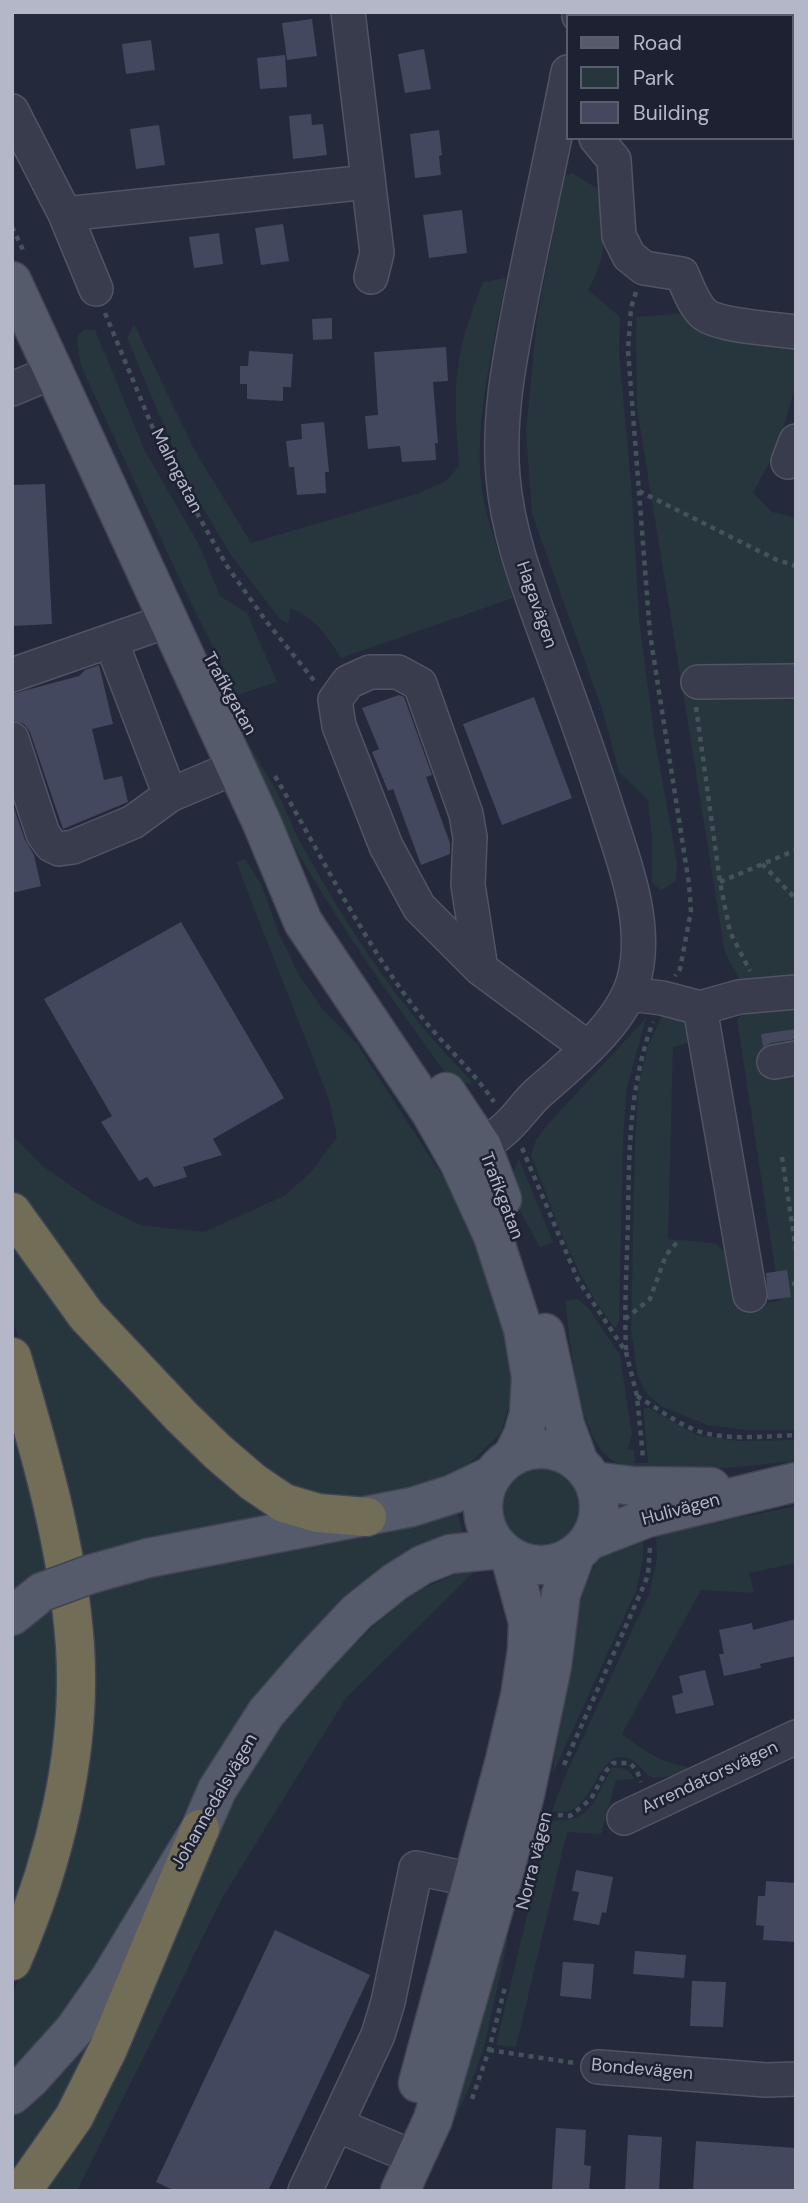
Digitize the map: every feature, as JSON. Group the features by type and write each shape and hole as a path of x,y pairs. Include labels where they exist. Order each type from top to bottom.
{"highway":[{"path":"12,1212 86,1315 181,1416 235,1467 284,1503 318,1513 367,1517"},
{"path":"12,1357 50,1486 75,1648 74,1712 67,1776 58,1822 34,1905 12,1961"},
{"path":"22,2191 74,2118 108,2049 200,1829"}],"main road":[{"name":"Trafikgatan","path":"21,273 55,371 167,621 252,766 261,821 319,912 478,1136 529,1270 565,1425 586,1472"},
{"name":"Trafikgatan","path":"478,1136 493,1236 525,1341 531,1377 529,1414 523,1435 502,1466"},
{"path":"12,1616 42,1592 91,1574 148,1558 367,1517 453,1494 502,1466 535,1449 555,1451 586,1472 599,1503 599,1514 582,1547 557,1563 547,1564 519,1561 505,1552 492,1538 484,1518 485,1492 502,1466"},
{"name":"Hulivägen","path":"586,1472 633,1486 786,1484"},
{"name":"Hulivägen","path":"582,1547 647,1518 786,1484"},
{"name":"Norra vägen","path":"400,2191 433,2119 499,1893 525,1794 552,1667 561,1594 582,1547"},
{"path":"374,2191 412,2106 520,1696 528,1622 505,1552"},
{"name":"Johannedalsvägen","path":"12,2095 30,2079 81,2020 109,1980 200,1829 217,1790 266,1713 357,1612 422,1565 450,1554 505,1552"}],"street":[{"path":"348,12 377,253 372,276"},
{"name":"Hagavägen","path":"478,1136 559,1077 588,1048 629,994 636,974 637,922 630,884 586,744 518,555 508,514 503,476 502,432 509,366 563,130 566,95"},
{"path":"12,111 65,214 96,289"},
{"path":"598,140 614,160 619,236 629,256 644,268 682,274 693,299 705,316 729,323 796,332"},
{"path":"65,214 368,182"},
{"path":"12,389 55,371"},
{"path":"12,675 167,621"},
{"path":"111,641 170,795"},
{"path":"481,969 468,885 470,837 466,814 420,684 398,672 370,672 348,681 335,700 339,726 386,846 419,907 481,969 588,1048"},
{"path":"698,682 796,681"},
{"path":"12,739 43,834 51,845 59,849 73,847 133,822 170,795 252,766"},
{"path":"629,994 662,998 700,1008 739,997 780,993"},
{"path":"700,1008 750,1295"},
{"name":"Arrendatorsvägen","path":"624,1818 796,1737"},
{"path":"305,2191 378,2035 388,2002 416,1868 473,1880"},
{"name":"Bondevägen","path":"598,2067 796,2079"},
{"path":"337,2125 394,2149"}],"path":[{"path":"12,227 21,273"},
{"path":"643,1461 637,1396 626,1353 630,1140 635,1083 644,1044 662,998 680,969 691,911 650,634 638,491 628,350 631,309 644,268"},
{"name":"Malmgatan","path":"96,289 157,438 227,566 310,678 335,700"},
{"path":"638,491 777,560 796,566"},
{"path":"698,682 695,701 720,881 730,932 740,957 780,993"},
{"path":"252,766 424,1020 482,1083 478,1136 523,1151 578,1280 626,1353"},
{"path":"720,881 796,850"},
{"path":"762,864 796,899"},
{"path":"782,1157 796,1251"},
{"path":"625,1319 650,1299 666,1255 679,1240"},
{"path":"637,1396 673,1419 700,1432 739,1437 796,1435"},
{"path":"563,1768 641,1592 649,1567 650,1536"},
{"path":"546,1814 570,1816 591,1799 613,1763 621,1762 629,1763 637,1771 642,1785 657,1802"},
{"name":"Norra vägen","path":"543,1826 550,1802"},
{"path":"472,2100 489,2050 506,1982"},
{"name":"Bondevägen","path":"489,2050 598,2067"}],"green space":[{"path":"572,173 603,192 602,254 588,290 620,317 619,352 632,494 639,618 654,734 677,863 676,881 661,890 652,883 652,839 648,800 619,772 603,712 532,514 526,431 537,319 564,176"},
{"path":"506,278 485,389 480,474 487,513 513,598 341,658 325,635 308,618 291,608 288,624 279,618 231,555 188,483 127,338 134,324 194,449 251,543 417,494 446,481 459,466 456,391 460,356 471,313 483,282"},
{"path":"684,313 796,343 796,385 777,448 753,493 772,512 796,518 796,1430 745,1430 707,1425 661,1406 646,1393 638,1377 631,1331 639,1080 648,1046 662,1016 669,1013 691,1023 695,1029 688,1043 673,1047 668,1239 715,1243 727,1254 736,1307 780,1301 737,1020 752,1003 725,953 637,408 636,317"},
{"path":"84,330 95,330 145,451 199,545 220,596 247,613 277,682 237,695 189,599 81,366 77,344 78,335"},
{"path":"242,734 278,794 319,875 378,969 423,1028 473,1082 455,1086 365,960 285,830 238,737"},
{"path":"245,859 262,886 279,934 299,975 324,1011 357,1044 456,1197 486,1273 512,1356 513,1394 500,1434 467,1466 412,1490 365,1498 293,1491 189,1408 51,1250 12,1190 12,1135 44,1167 93,1201 140,1225 204,1232 284,1196 311,1172 337,1137 329,1099 236,862"},
{"path":"646,1018 627,1087 623,1139 619,1322 615,1328 577,1267 531,1155 536,1140 549,1123"},
{"path":"519,1159 553,1242 540,1247 514,1192 514,1170"},
{"path":"12,1238 270,1517 77,1561 47,1422 12,1319"},
{"path":"578,1299 589,1309 620,1355 632,1435 627,1450 634,1450 635,1463 648,1463 644,1408 649,1408 697,1435 738,1441 796,1440 796,1461 667,1470 620,1463 606,1455 588,1424 576,1382 565,1301"},
{"path":"12,1423 51,1570 12,1592"},
{"path":"539,1465 555,1468 569,1477 578,1491 581,1507 578,1523 569,1537 555,1546 539,1549 523,1546 509,1537 500,1523 497,1507 500,1491 509,1477 523,1468"},
{"path":"459,1501 458,1516 463,1532 439,1537 405,1552 379,1570 294,1650 245,1710 204,1774 105,1964 12,2076 12,1994 41,1934 84,1593"},
{"path":"796,1506 796,1563 749,1573 754,1593 701,1590 622,1734 657,1757 696,1768 683,1775 653,1778 631,1760 616,1758 607,1764 578,1806 566,1812 552,1811 563,1781 649,1594 657,1558 656,1535 643,1537 643,1560 636,1591 553,1773 557,1735 581,1601 594,1567 604,1553 618,1542 643,1531 731,1519"},
{"path":"474,1572 346,1698 224,1895 77,2191 39,2191 218,1822 257,1757 316,1683 389,1611 424,1588 458,1573"},
{"path":"57,1604 62,1651 54,1775 12,1921 12,1633"},
{"path":"612,1768 625,1769 634,1779 616,1780 601,1834 567,1832 516,2047 496,2045 550,1820 575,1818 584,1813 596,1799"},
{"path":"502,1938 508,1940 483,2051 469,2088 421,2191 417,2191"},
{"path":"102,2027 61,2107 12,2178 12,2117 36,2097"}],"building":[{"path":"312,19 317,56 287,60 282,23"},
{"path":"151,40 155,70 126,74 122,44"},
{"path":"424,49 431,89 405,93 398,54"},
{"path":"285,55 287,87 260,89 257,58"},
{"path":"311,114 312,125 323,124 327,155 293,159 289,116"},
{"path":"159,125 165,165 136,169 130,129"},
{"path":"439,130 441,175 415,178 410,134"},
{"path":"462,210 467,253 429,258 423,215"},
{"path":"283,224 289,261 261,265 255,228"},
{"path":"219,233 223,264 194,268 189,237"},
{"path":"332,318 332,339 313,340 312,319"},
{"path":"446,347 448,381 433,382 438,443 435,443 436,460 402,462 400,446 368,449 365,416 378,415 374,352"},
{"path":"249,351 293,354 291,387 283,387 283,401 247,399 247,384 240,384 240,366 248,366"},
{"path":"324,422 329,472 325,472 326,493 297,495 294,467 289,467 286,441 302,439 301,424"},
{"path":"45,484 52,624 12,626 12,485"},
{"path":"99,665 113,724 92,729 104,780 122,776 128,802 63,829 30,732 24,724 12,720 12,694 79,676 85,670"},
{"path":"399,695 404,697 432,775 426,777 450,843 450,854 421,865 393,789 388,791 372,752 379,749 362,708"},
{"path":"534,697 572,798 502,825 463,724"},
{"path":"12,802 25,840 34,855 41,886 12,893"},
{"path":"181,922 284,1098 213,1139 222,1155 183,1167 187,1177 154,1187 147,1177 139,1181 101,1122 112,1116 44,999"},
{"path":"796,1029 796,1039 763,1047 761,1034"},
{"path":"787,1270 791,1297 768,1300 766,1273"},
{"path":"796,1619 796,1656 760,1664 761,1668 724,1676 719,1654 724,1654 719,1630 752,1623 753,1630"},
{"path":"705,1670 714,1705 676,1714 672,1696 683,1693 679,1676"},
{"path":"576,1870 613,1877 606,1913 602,1912 599,1925 573,1920 579,1892 572,1891"},
{"path":"766,1881 796,1883 796,1942 763,1940 764,1926 756,1925 758,1896 765,1896"},
{"path":"275,1930 370,1975 268,2191 175,2191 156,2182"},
{"path":"635,1951 686,1955 684,1978 633,1974"},
{"path":"563,1962 594,1964 591,1999 560,1996"},
{"path":"692,1981 726,1982 723,2027 690,2026"},
{"path":"556,2128 586,2130 584,2165 591,2166 589,2191 552,2189"},
{"path":"628,2135 662,2137 659,2191 625,2191"},
{"path":"696,2141 796,2148 795,2191 693,2191"}]}
